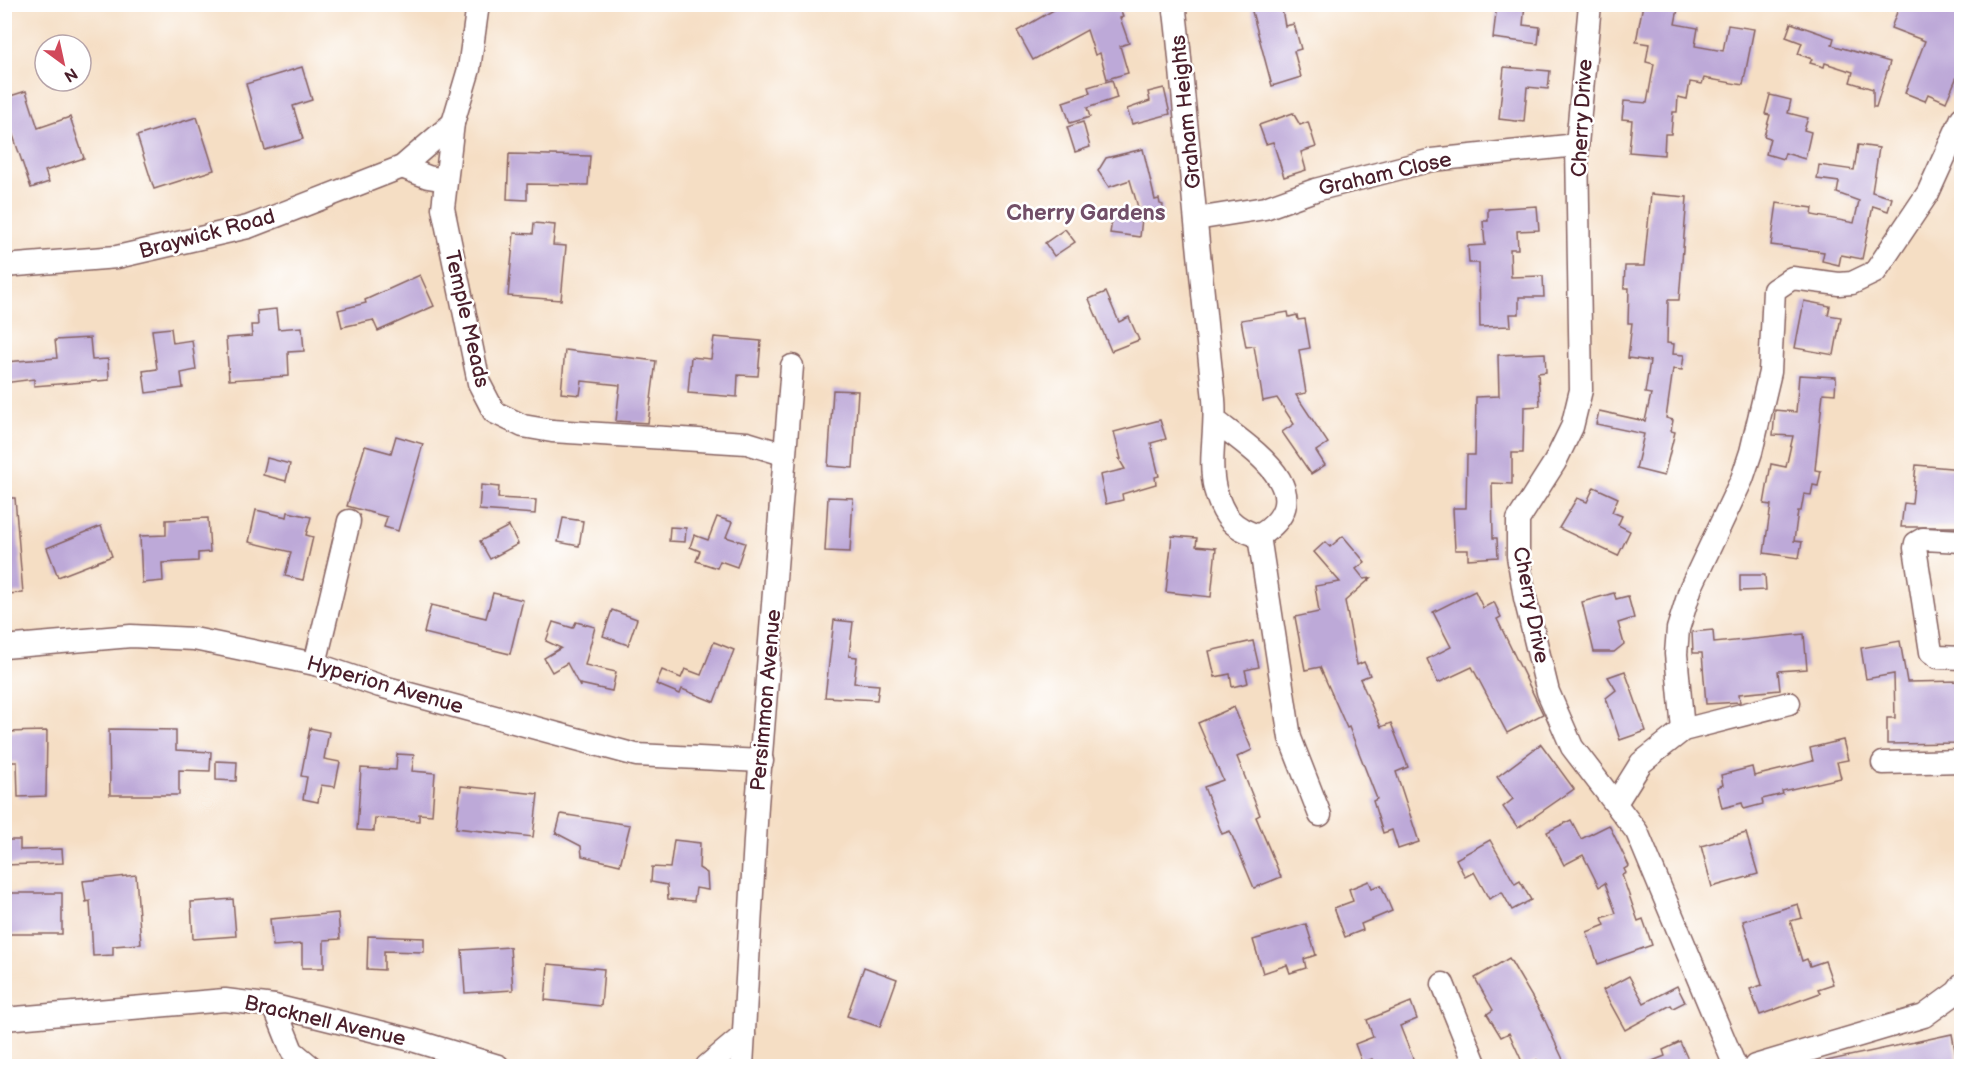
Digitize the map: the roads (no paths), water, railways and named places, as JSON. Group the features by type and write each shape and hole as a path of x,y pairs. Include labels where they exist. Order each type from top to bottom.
{"street":[{"name":"Temple Meads","path":"478,4 469,69 453,123 442,208 467,335 479,383 494,412 524,426 552,431 747,443 783,454"},
{"name":"Graham Heights","path":"1174,4 1181,50 1216,422 1212,470 1221,506 1229,520 1240,530 1259,536"},
{"name":"Cherry Drive","path":"1590,4 1577,146 1581,390 1572,427 1564,444 1518,520 1518,556 1525,598 1548,693 1572,747 1637,832 1735,1066"},
{"path":"1683,730 1676,654 1678,629 1691,587 1742,479 1751,452 1770,372 1774,290 1792,278 1839,284 1852,283 1875,272 1928,193 1962,118"},
{"name":"Braywick Road","path":"4,266 117,257 248,227 402,167 453,123"},
{"name":"Graham Close","path":"1196,219 1265,208 1315,190 1432,160 1577,146"},
{"path":"402,167 428,177 446,180"},
{"name":"Persimmon Avenue","path":"742,1066 783,454 792,366"},
{"path":"1216,422 1264,458 1286,494 1285,511 1277,525 1259,536 1290,738 1320,815"},
{"path":"315,664 349,521"},
{"path":"1962,541 1919,540 1915,548 1931,652 1938,657 1962,658"},
{"name":"Hyperion Avenue","path":"4,647 142,636 194,639 315,664 380,686 636,755 762,761"},
{"path":"1616,803 1641,764 1683,730 1789,703"},
{"path":"1882,763 1962,761"},
{"path":"1443,984 1476,1066"},
{"path":"1755,1066 1924,1016 1957,992 1962,985"},
{"name":"Bracknell Avenue","path":"4,1019 225,1000 274,1006 412,1040 498,1066"},
{"path":"274,1006 292,1051 310,1066"},
{"path":"706,1066 744,1035"}],"district":[{"name":"Cherry Gardens","path":"1086,213"}]}
